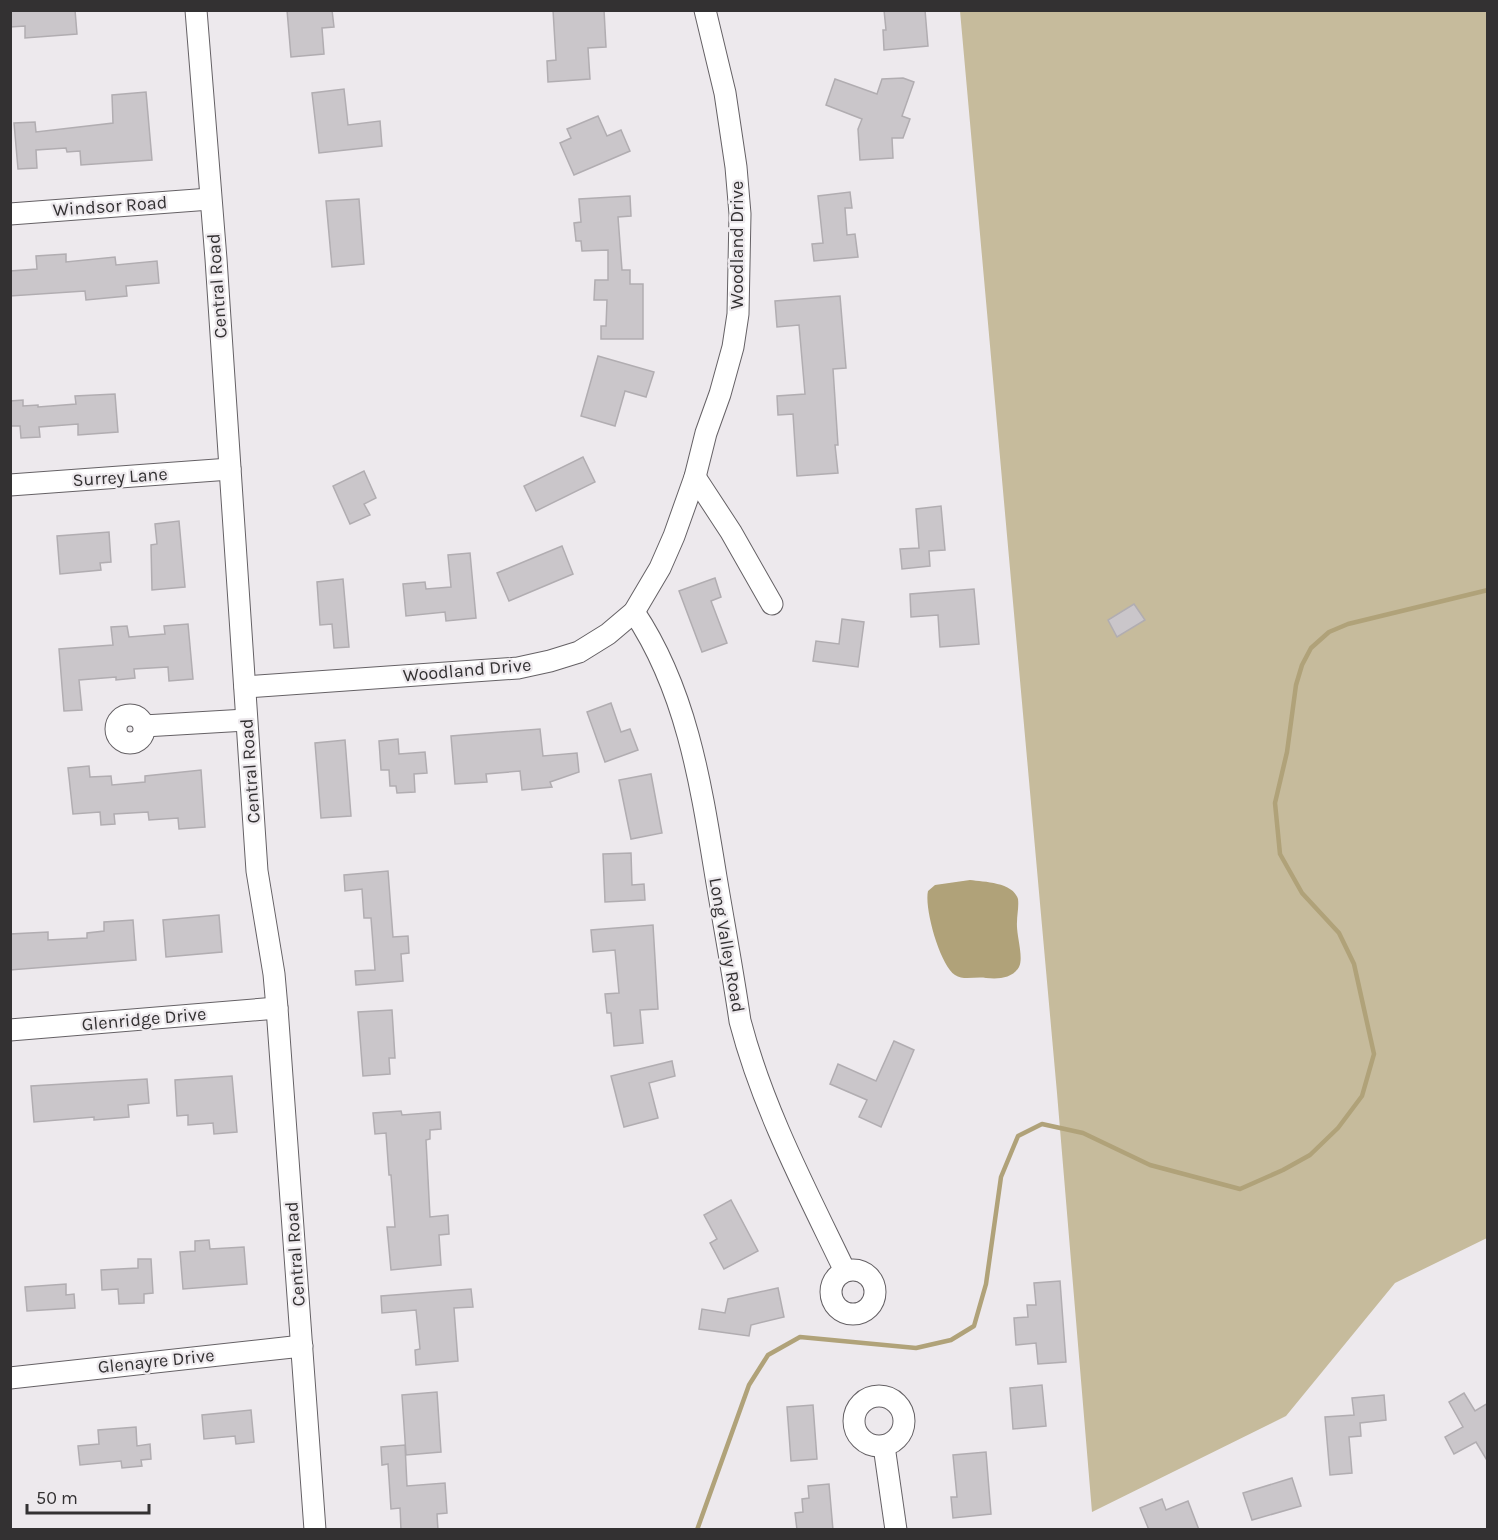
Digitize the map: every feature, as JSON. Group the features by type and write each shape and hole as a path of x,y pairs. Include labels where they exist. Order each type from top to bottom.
{"street":[{"name":"Central Road","path":"196,10 257,871 274,974 277,1008 315,1530"},
{"name":"Woodland Drive","path":"245,687 518,668 550,662 579,652 608,634 634,612 660,568 695,477 733,347 738,314 740,214 736,168 725,93 705,10"},
{"name":"Windsor Road","path":"10,214 210,199"},
{"name":"Surrey Lane","path":"10,485 230,469"},
{"path":"695,477 731,532 772,604"},
{"name":"Long Valley Road","path":"634,612 651,638 669,678 694,753 740,1021 748,1049 788,1150 845,1271"},
{"path":"144,726 246,720"},
{"name":"Glenridge Drive","path":"10,1030 277,1008"},
{"name":"Glenayre Drive","path":"10,1378 302,1346"},
{"path":"884,1446 896,1530"}],"shaded area":[{"path":"960,11 1487,11 1487,1238 1395,1283 1286,1416 1092,1512 1057,1093"},
{"path":"970,880 1004,886 1015,893 1018,899 1017,927 1020,963 1016,971 1009,976 959,977 949,969 939,949 928,910 928,891 935,885"}],"building":[{"path":"10,10 75,10 77,34 25,38 25,26 10,27"},
{"path":"287,10 332,10 334,27 322,28 324,54 291,57"},
{"path":"553,10 604,10 606,47 588,48 590,79 548,82 547,61 556,60"},
{"path":"884,10 925,10 928,46 884,50 883,30 886,30"},
{"path":"903,78 914,82 902,116 910,119 903,138 892,138 893,158 860,160 858,129 862,119 826,105 835,79 877,94 882,79"},
{"path":"344,89 348,125 380,121 382,146 319,153 312,93"},
{"path":"146,92 152,160 81,165 80,151 67,152 66,148 36,150 37,168 18,169 14,123 35,122 36,132 113,123 112,95"},
{"path":"598,116 607,136 621,130 630,151 574,175 560,143 571,138 567,129"},
{"path":"850,192 852,208 845,208 847,235 855,234 858,257 814,261 812,244 823,243 818,196"},
{"path":"630,196 631,216 618,217 622,270 630,270 630,284 643,284 643,339 601,339 601,326 606,326 607,300 594,300 595,280 608,280 608,250 582,251 581,241 576,241 574,223 581,222 579,199"},
{"path":"359,199 364,264 332,267 326,201"},
{"path":"66,254 66,262 115,257 116,265 157,261 159,283 126,286 127,296 86,300 85,291 10,296 10,271 37,269 36,256"},
{"path":"840,296 846,368 833,369 838,473 797,476 793,414 778,415 777,396 805,394 799,325 777,327 775,301"},
{"path":"598,356 654,372 646,397 625,391 615,426 581,416"},
{"path":"115,394 118,432 78,435 78,424 39,427 40,437 21,438 20,426 10,426 10,401 23,400 23,406 38,405 38,407 76,404 75,396"},
{"path":"583,457 595,482 536,511 524,486"},
{"path":"364,471 376,498 364,504 370,515 350,524 333,486"},
{"path":"941,506 945,550 929,551 930,566 902,569 900,549 919,548 916,509"},
{"path":"179,521 185,587 152,590 151,545 157,544 155,524"},
{"path":"109,532 111,562 100,563 101,570 60,574 57,536"},
{"path":"562,546 573,574 509,601 497,573"},
{"path":"470,553 476,618 446,621 445,612 406,616 403,584 425,582 426,589 451,587 448,555"},
{"path":"715,578 721,597 711,601 727,643 702,652 679,591"},
{"path":"343,579 349,647 334,648 332,624 320,625 317,582"},
{"path":"974,589 979,644 940,647 938,615 911,617 910,594"},
{"path":"1134,604 1145,620 1117,637 1108,620"},
{"path":"842,619 864,622 858,667 813,661 816,641 839,644"},
{"path":"188,624 193,679 169,681 168,667 134,669 135,678 79,680 82,710 64,711 59,649 113,645 111,627 127,626 129,637 165,634 164,626"},
{"path":"611,703 621,732 630,729 638,750 605,762 587,712"},
{"path":"540,729 543,756 577,753 579,772 550,782 552,787 522,790 520,771 486,774 487,782 455,784 451,736"},
{"path":"398,739 399,754 425,752 427,773 414,774 415,792 397,793 396,786 390,786 389,770 381,770 379,741"},
{"path":"345,740 351,816 321,818 315,743"},
{"path":"89,766 90,777 111,776 112,785 145,782 145,776 201,770 205,827 179,829 178,818 149,820 148,812 114,814 115,824 101,825 100,812 73,814 68,768"},
{"path":"651,774 662,833 631,839 619,780"},
{"path":"631,853 632,885 644,884 645,900 605,902 603,854"},
{"path":"388,871 393,937 408,936 409,953 401,954 403,981 356,985 355,971 375,970 371,918 364,918 362,889 345,891 344,875"},
{"path":"219,915 222,952 166,957 163,920"},
{"path":"133,920 136,960 10,970 10,934 48,932 48,940 87,938 87,933 104,931 104,922"},
{"path":"653,925 658,1009 640,1010 643,1043 614,1046 611,1013 607,1013 605,994 619,993 615,950 593,952 591,930"},
{"path":"392,1010 395,1058 389,1058 390,1074 363,1076 358,1012"},
{"path":"894,1041 914,1050 881,1127 859,1117 867,1100 830,1084 838,1064 876,1081"},
{"path":"672,1061 675,1076 649,1083 658,1118 624,1127 611,1076"},
{"path":"232,1076 237,1132 214,1134 213,1123 188,1125 188,1115 177,1116 175,1080"},
{"path":"147,1079 149,1103 128,1105 129,1117 94,1120 94,1117 34,1122 31,1086"},
{"path":"401,1111 402,1115 440,1112 441,1129 430,1130 430,1139 426,1140 430,1217 448,1215 449,1234 439,1235 441,1265 391,1270 387,1227 395,1227 391,1175 389,1175 386,1133 375,1134 373,1113"},
{"path":"731,1200 758,1251 724,1269 710,1243 717,1239 704,1215"},
{"path":"209,1240 210,1249 244,1247 247,1284 183,1289 180,1252 195,1251 195,1241"},
{"path":"138,1259 151,1259 153,1293 144,1294 144,1303 119,1304 118,1289 102,1290 101,1270 138,1268"},
{"path":"1060,1281 1066,1362 1038,1364 1036,1343 1016,1345 1014,1318 1028,1317 1027,1305 1036,1305 1034,1283"},
{"path":"66,1284 66,1295 74,1294 75,1308 27,1311 25,1287"},
{"path":"778,1288 784,1317 751,1325 749,1336 699,1329 702,1309 725,1313 728,1299"},
{"path":"471,1289 473,1307 454,1308 458,1361 416,1365 415,1350 420,1349 416,1310 382,1313 381,1296"},
{"path":"1042,1385 1046,1426 1013,1429 1010,1388"},
{"path":"437,1392 441,1452 406,1455 402,1395"},
{"path":"1464,1393 1475,1411 1488,1403 1488,1462 1476,1442 1454,1454 1445,1437 1463,1427 1449,1402"},
{"path":"1384,1395 1386,1420 1360,1423 1361,1436 1349,1437 1352,1473 1330,1475 1325,1417 1354,1415 1352,1398"},
{"path":"813,1405 817,1459 791,1461 787,1407"},
{"path":"251,1410 254,1442 236,1444 235,1436 204,1439 202,1415"},
{"path":"136,1427 137,1446 150,1444 151,1459 141,1460 142,1466 122,1468 121,1461 80,1465 78,1446 99,1444 98,1430"},
{"path":"405,1445 407,1486 445,1483 447,1513 437,1514 438,1530 401,1530 400,1508 391,1509 388,1464 382,1465 381,1447"},
{"path":"986,1452 991,1514 953,1518 951,1497 957,1497 953,1455"},
{"path":"1292,1478 1301,1506 1252,1520 1243,1493"},
{"path":"829,1484 833,1530 797,1530 795,1513 803,1512 802,1499 809,1498 808,1486"},
{"path":"1162,1499 1166,1510 1188,1501 1199,1530 1149,1530 1140,1508"}],"waterway":[{"path":"697,1530 749,1385 768,1355 800,1337 916,1348 951,1340 974,1326 986,1284 1001,1177 1018,1136 1042,1124 1083,1133 1150,1165 1240,1189 1310,1155 1338,1128 1362,1096 1374,1054 1354,964 1339,933 1302,893 1280,854 1275,803 1287,752 1296,685 1302,665 1311,648 1329,632 1348,624 1488,590"}]}
